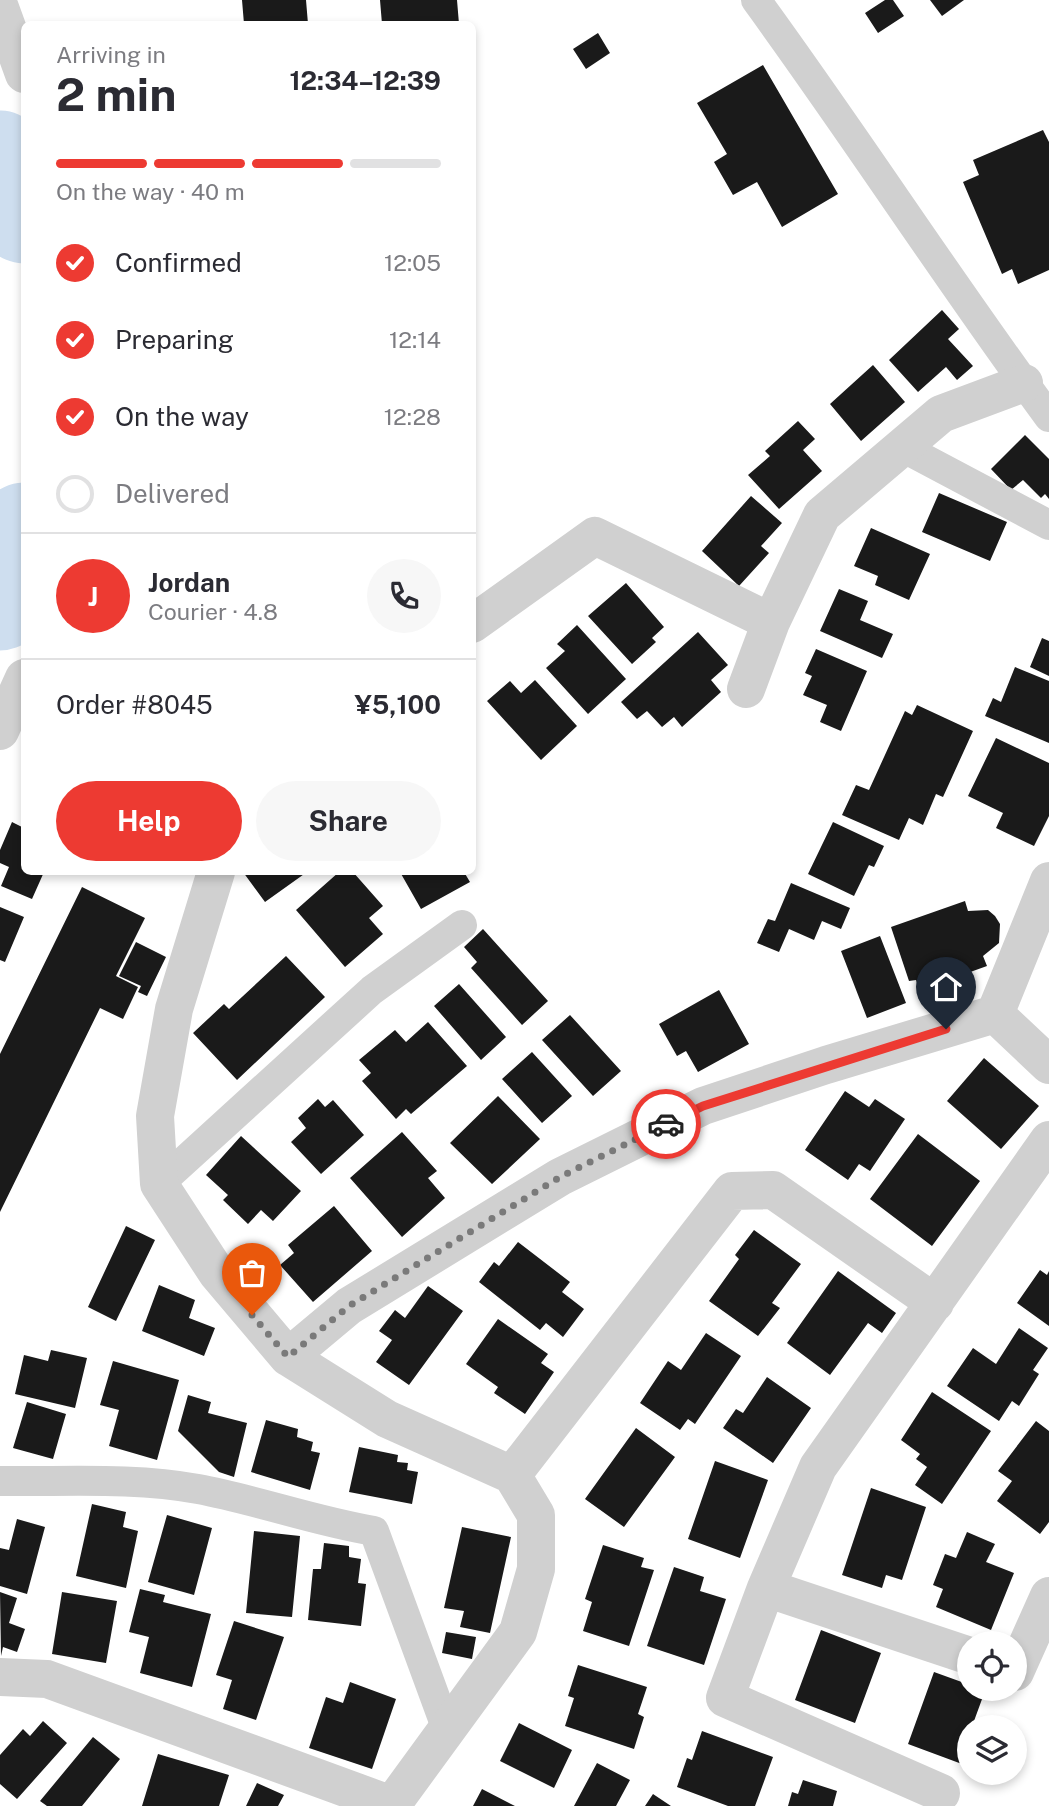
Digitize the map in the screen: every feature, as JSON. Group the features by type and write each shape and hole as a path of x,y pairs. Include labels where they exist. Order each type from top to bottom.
{"street":[{"path":"0,8 21,66"},
{"path":"746,689 771,622 822,515 940,414 1024,383"},
{"path":"476,621 595,536 771,622"},
{"path":"0,731 21,685"},
{"path":"0,1677 47,1679 391,1805 518,1632 536,1569 536,1515 512,1475 387,1419 288,1357 217,1273 159,1184 155,1116 157,1102 174,1009 215,875"},
{"path":"995,1014 1049,881"},
{"path":"288,1357 349,1306 548,1184 703,1106 825,1065 995,1014"},
{"path":"995,1014 1049,1065"},
{"path":"941,1793 725,1698 766,1588 818,1467 1049,1140"},
{"path":"512,1475 732,1191 773,1190 935,1303"},
{"path":"766,1588 957,1652"},
{"path":"1027,1645 1049,1596"}],"lane":[{"path":"756,0 1049,417"},
{"path":"902,447 1049,525"},
{"path":"159,1184 372,990 462,925"},
{"path":"0,1482 107,1482 197,1489 324,1523 374,1531 446,1727"}],"building":[{"path":"242,0 306,0 308,21 244,21"},
{"path":"380,0 457,0 459,21 382,21"},
{"path":"885,0 893,0 904,16 878,33 865,13"},
{"path":"930,0 964,0 942,16"},
{"path":"598,33 610,53 586,69 573,49"},
{"path":"763,65 838,194 782,227 757,182 733,195 714,162 727,154 697,103"},
{"path":"1043,130 1049,142 1049,270 1018,284 1012,269 1002,274 963,182 979,175 973,160"},
{"path":"942,310 959,329 948,339 973,366 957,380 946,367 918,392 889,360"},
{"path":"873,365 905,402 861,441 830,404"},
{"path":"798,421 815,439 803,450 822,471 779,509 748,475 770,456 765,451"},
{"path":"1025,435 1049,459 1049,499 1045,494 1041,498 1023,480 1011,490 991,469"},
{"path":"939,493 1007,522 990,561 922,532"},
{"path":"751,496 782,523 761,546 769,553 739,586 702,551"},
{"path":"871,528 930,554 909,600 875,585 878,576 854,566"},
{"path":"626,583 664,627 652,638 656,642 632,664 588,616"},
{"path":"839,589 868,601 860,620 893,634 882,658 820,631"},
{"path":"577,625 626,679 588,714 546,668 565,651 557,644"},
{"path":"698,632 728,665 711,680 721,692 682,727 674,717 662,727 647,711 637,719 621,702"},
{"path":"1042,638 1049,641 1049,676 1030,667"},
{"path":"816,649 867,671 841,731 820,722 827,705 803,695 812,676 805,673"},
{"path":"1015,667 1049,681 1049,743 985,716 993,698 1001,702"},
{"path":"535,680 577,726 541,760 487,701 510,681 521,693"},
{"path":"917,705 973,731 943,797 936,794 923,825 909,818 899,840 842,815 856,785 869,790 905,711 912,715"},
{"path":"996,738 1049,763 1049,816 1034,846 996,828 1003,813 968,796"},
{"path":"12,822 21,826 21,875 43,875 32,899 1,886 9,867 0,863 0,850"},
{"path":"833,822 884,846 874,867 869,865 854,896 808,874"},
{"path":"245,875 303,875 265,902"},
{"path":"336,875 356,875 383,906 369,918 383,934 345,967 296,910"},
{"path":"402,875 466,875 470,882 421,909"},
{"path":"791,883 850,908 841,929 822,921 814,940 789,929 779,952 757,943 768,919 775,921"},
{"path":"82,887 145,918 116,976 138,987 123,1019 100,1008 0,1212 0,1054"},
{"path":"965,901 968,911 988,910 995,916 1000,924 999,943 983,956 987,966 920,990 916,980 909,981 891,927"},
{"path":"0,907 24,917 5,962 0,960"},
{"path":"483,929 548,1001 522,1025 471,968 477,962 464,947"},
{"path":"880,936 906,1003 867,1018 841,951"},
{"path":"136,942 166,957 147,996 138,992 141,986 119,976"},
{"path":"286,956 325,997 237,1080 193,1033 224,1004 229,1009"},
{"path":"459,984 506,1037 481,1060 434,1006"},
{"path":"719,990 749,1044 698,1072 686,1051 677,1056 659,1024"},
{"path":"570,1015 621,1071 593,1096 542,1040"},
{"path":"428,1022 467,1066 411,1114 406,1109 396,1119 362,1081 371,1073 359,1060 395,1030 406,1042"},
{"path":"532,1052 572,1096 542,1123 502,1079"},
{"path":"984,1058 1039,1106 1001,1149 947,1101"},
{"path":"845,1091 869,1107 875,1099 905,1119 870,1171 859,1164 848,1180 805,1150"},
{"path":"498,1096 540,1139 492,1184 450,1143"},
{"path":"318,1099 325,1107 333,1100 364,1135 321,1174 291,1142 306,1128 298,1118"},
{"path":"402,1132 437,1171 428,1178 445,1198 402,1237 350,1178"},
{"path":"918,1134 980,1181 932,1246 870,1199"},
{"path":"241,1136 301,1191 273,1221 261,1210 248,1224 223,1200 228,1195 206,1175"},
{"path":"334,1206 372,1251 313,1302 280,1265 294,1253 288,1245"},
{"path":"126,1226 155,1240 116,1321 88,1307"},
{"path":"754,1230 801,1264 772,1303 780,1308 758,1336 709,1301 739,1259 735,1255"},
{"path":"518,1242 570,1282 562,1292 584,1309 563,1337 546,1323 540,1330 479,1282 494,1262 499,1266"},
{"path":"1040,1270 1047,1275 1049,1271 1049,1326 1017,1303"},
{"path":"838,1271 896,1313 882,1333 868,1323 830,1375 787,1343"},
{"path":"159,1285 195,1300 189,1318 215,1328 204,1356 142,1331"},
{"path":"428,1286 463,1311 409,1385 376,1362 392,1340 379,1331 395,1310 405,1318"},
{"path":"498,1319 548,1354 541,1363 554,1372 525,1414 494,1393 498,1387 466,1364"},
{"path":"1019,1328 1048,1348 1033,1370 1039,1374 1019,1406 1012,1401 999,1421 947,1386 973,1348 996,1364"},
{"path":"706,1333 741,1356 695,1424 688,1419 680,1430 640,1403 668,1361 681,1370"},
{"path":"51,1350 87,1358 75,1408 15,1394 24,1355 48,1361"},
{"path":"113,1361 179,1380 157,1460 109,1446 119,1410 100,1405"},
{"path":"767,1377 811,1408 773,1463 723,1428 736,1409 743,1413"},
{"path":"932,1392 991,1431 942,1504 915,1485 927,1467 916,1459 920,1454 901,1440"},
{"path":"188,1395 211,1402 208,1413 247,1423 234,1477 219,1472 178,1431"},
{"path":"27,1402 66,1414 53,1459 13,1448"},
{"path":"266,1420 298,1429 297,1437 313,1442 311,1451 320,1453 310,1490 251,1472"},
{"path":"1036,1421 1049,1431 1049,1522 1040,1534 997,1501 1012,1481 998,1471"},
{"path":"636,1428 675,1457 624,1527 585,1499"},
{"path":"359,1447 398,1455 397,1462 408,1463 407,1470 418,1472 412,1504 349,1492"},
{"path":"715,1461 768,1480 740,1558 688,1539"},
{"path":"871,1488 926,1507 902,1580 886,1575 882,1588 842,1575"},
{"path":"92,1504 126,1512 123,1527 138,1531 126,1588 76,1576"},
{"path":"167,1515 212,1528 194,1595 148,1582"},
{"path":"17,1519 45,1527 27,1594 0,1586 0,1548 9,1550"},
{"path":"462,1527 511,1537 490,1633 460,1627 464,1611 444,1608"},
{"path":"254,1531 300,1536 292,1617 246,1613"},
{"path":"967,1532 995,1544 986,1562 1014,1573 991,1630 936,1607 943,1589 933,1585 945,1554 956,1558"},
{"path":"324,1543 349,1546 349,1557 361,1559 358,1583 366,1584 361,1626 308,1620 313,1569 321,1569"},
{"path":"603,1545 644,1558 641,1567 654,1570 629,1646 583,1631 592,1602 585,1599"},
{"path":"674,1567 704,1577 700,1591 726,1599 704,1665 647,1646"},
{"path":"140,1589 165,1595 163,1602 211,1614 192,1687 140,1673 149,1637 129,1632"},
{"path":"0,1592 17,1598 9,1623 25,1629 17,1652 3,1647 1,1656"},
{"path":"62,1592 117,1601 106,1663 52,1654"},
{"path":"234,1621 284,1637 256,1720 223,1709 232,1680 216,1675"},
{"path":"821,1630 881,1653 855,1723 795,1700"},
{"path":"446,1632 476,1637 472,1659 442,1653"},
{"path":"578,1665 647,1687 638,1714 644,1717 634,1749 565,1726 574,1698 568,1696"},
{"path":"934,1672 957,1680 957,1701 981,1701 976,1715 957,1715 957,1762 908,1744"},
{"path":"350,1682 396,1699 372,1769 309,1748 326,1697 343,1703"},
{"path":"43,1721 67,1743 17,1799 0,1784 0,1755 23,1729 30,1736"},
{"path":"519,1723 572,1750 554,1788 500,1761"},
{"path":"702,1731 773,1757 755,1806 728,1806 677,1787 687,1758 692,1760"},
{"path":"93,1737 120,1759 82,1806 47,1806 40,1801"},
{"path":"158,1754 229,1775 219,1806 142,1806"},
{"path":"597,1763 630,1780 616,1806 574,1806"},
{"path":"803,1780 837,1791 833,1806 788,1806 792,1792 798,1794"},
{"path":"257,1783 284,1795 278,1806 246,1806"},
{"path":"482,1789 515,1806 473,1806"},
{"path":"653,1794 671,1806 645,1806"}],"waterway":[{"path":"0,156 21,210"},
{"path":"0,605 9,585 21,539"}],"way so far":[{"path":"252,1315 288,1357 349,1306 560,1177 666,1124"}],"route":[{"path":"666,1124 703,1106 825,1065 946,1029"}]}
